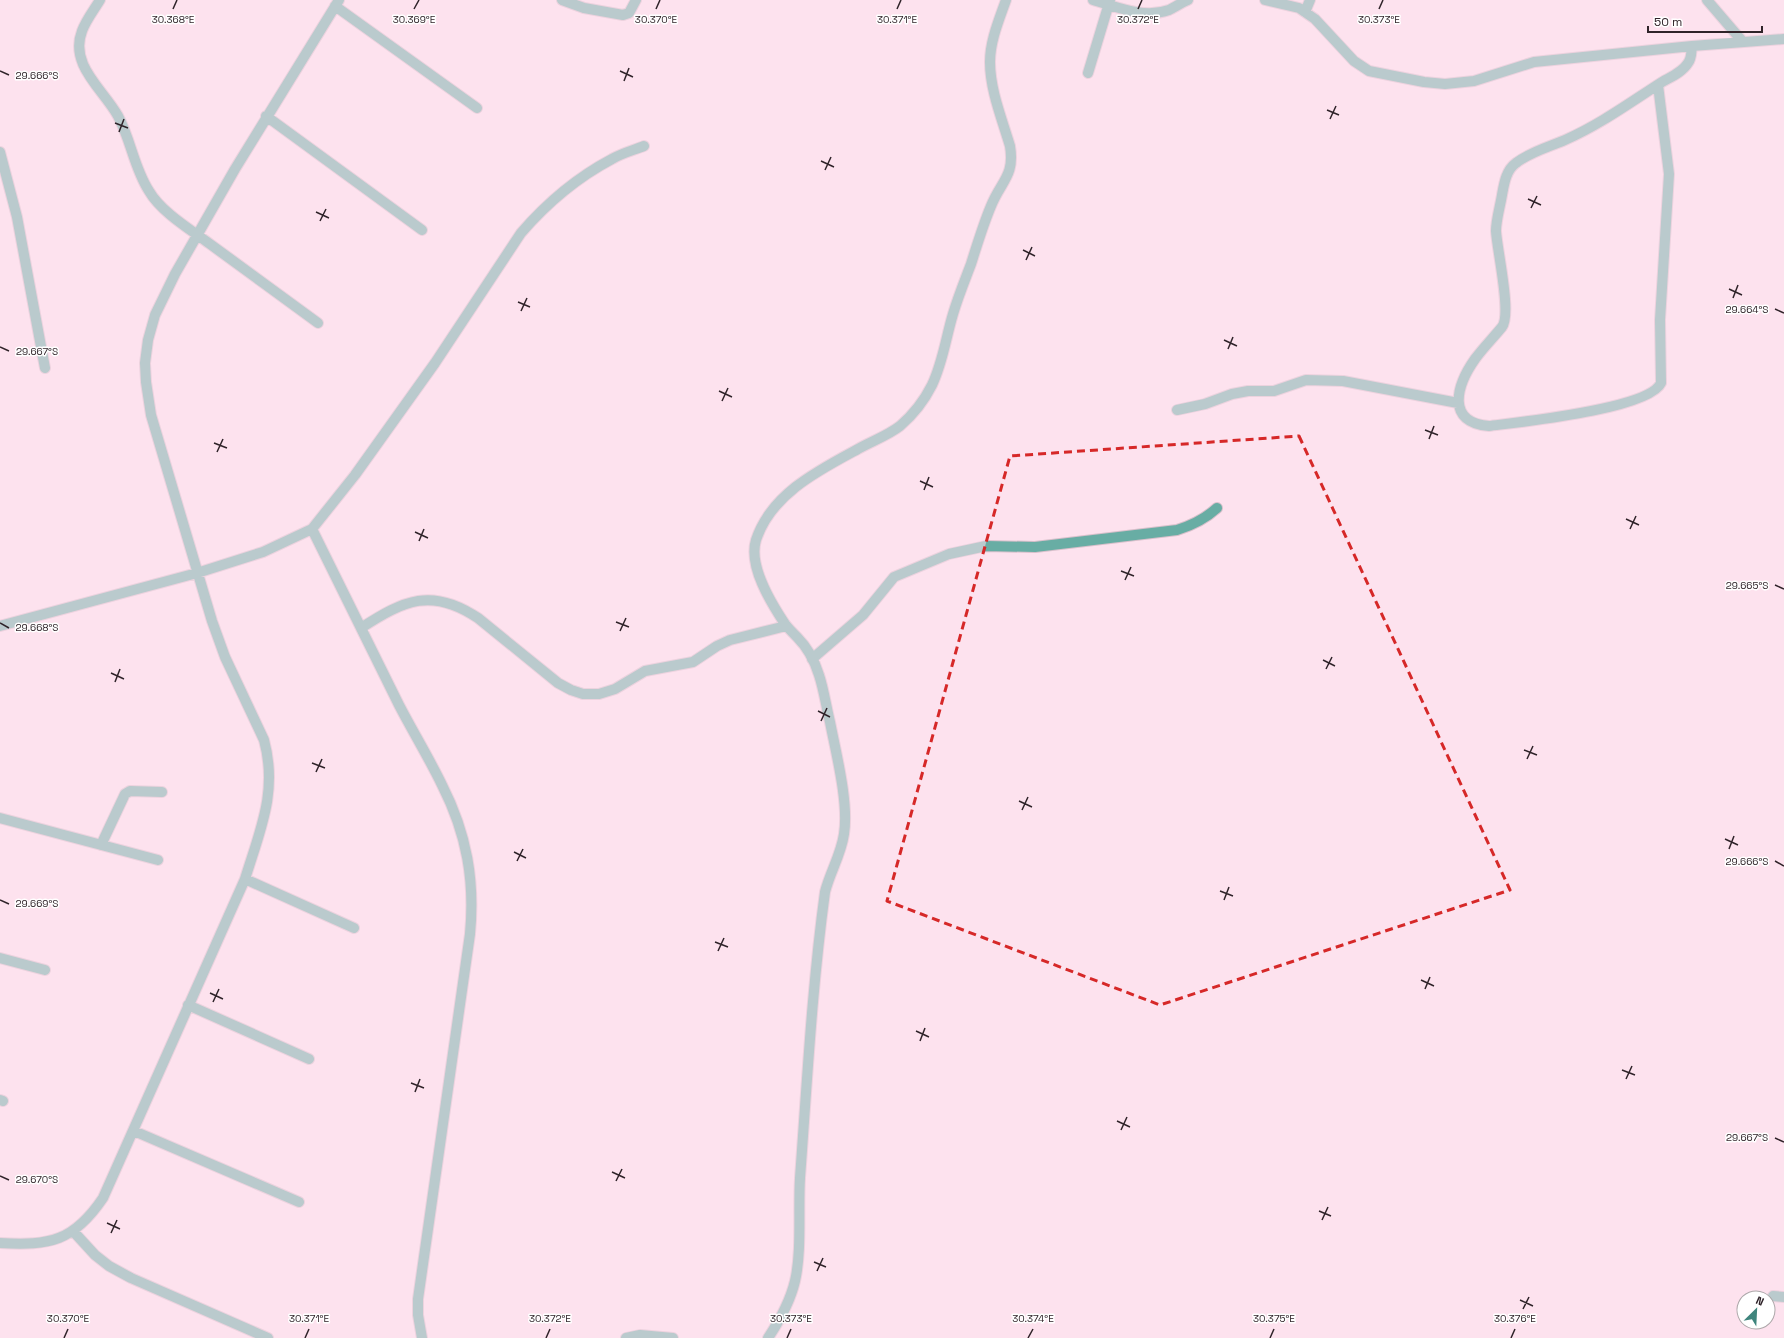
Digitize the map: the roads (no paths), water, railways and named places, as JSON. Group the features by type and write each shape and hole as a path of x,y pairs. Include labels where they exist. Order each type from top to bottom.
{"street":[{"path":"100,0 82,30 79,41 80,60 115,110 127,132 141,176 149,192 157,202 198,235 318,323"},
{"path":"562,0 596,11 623,15 629,13 636,0"},
{"path":"768,1338 791,1297 796,1279 800,1183 812,1009 823,910 830,875 841,849 845,832 842,789 823,689 812,659 799,638 786,626 760,577 754,552 761,528 779,502 795,487 814,473 859,448 887,436 900,426 921,405 938,370 954,312 985,221 998,191 1011,170 1012,157 1010,146 991,79 990,61 993,39 1006,0"},
{"path":"1093,0 1110,2 1138,13 1154,14 1169,10 1188,0"},
{"path":"1265,0 1290,5 1305,12 1315,19 1359,66 1386,75 1445,84 1474,81 1534,62 1692,46 1784,39"},
{"path":"1305,12 1310,0"},
{"path":"1707,0 1743,42"},
{"path":"1088,73 1110,2"},
{"path":"0,1243 29,1244 56,1239 73,1231 84,1223 103,1198 245,879 268,801 270,769 264,740 224,657 197,573 152,415 146,382 145,363 148,340 155,315 175,274 266,116 337,3 477,108"},
{"path":"1658,85 1669,174 1660,320 1661,383 1659,388 1648,395 1576,415 1489,426 1480,426 1466,420 1461,414 1458,403 1460,391 1474,360 1503,325 1506,305 1496,230 1503,187 1510,168 1528,156 1586,131 1685,67 1691,56 1692,46"},
{"path":"266,116 422,230"},
{"path":"0,626 197,573 263,552 312,529 355,475 435,362 521,233 537,214 596,168 614,158 644,146"},
{"path":"0,152 17,217 45,368"},
{"path":"1177,410 1205,404 1232,394 1248,391 1274,391 1306,380 1343,381 1458,403"},
{"path":"812,659 863,615 894,578 949,554 986,546 1035,547 1177,530 1205,519 1218,508"},
{"path":"312,529 400,706 443,786 459,827 471,878 473,904 470,934 418,1299 418,1315 422,1338"},
{"path":"361,628 389,610 407,602 426,600 444,602 465,609 478,618 558,683 583,694 599,694 615,689 646,672 693,662 717,646 730,640 786,626"},
{"path":"101,845 125,794 130,791 162,792"},
{"path":"0,818 158,860"},
{"path":"245,879 354,928"},
{"path":"0,958 45,970"},
{"path":"188,1005 309,1060"},
{"path":"134,1131 300,1202"},
{"path":"73,1231 95,1255 109,1266 131,1278 268,1338"},
{"path":"626,1338 640,1335 673,1338"}]}
